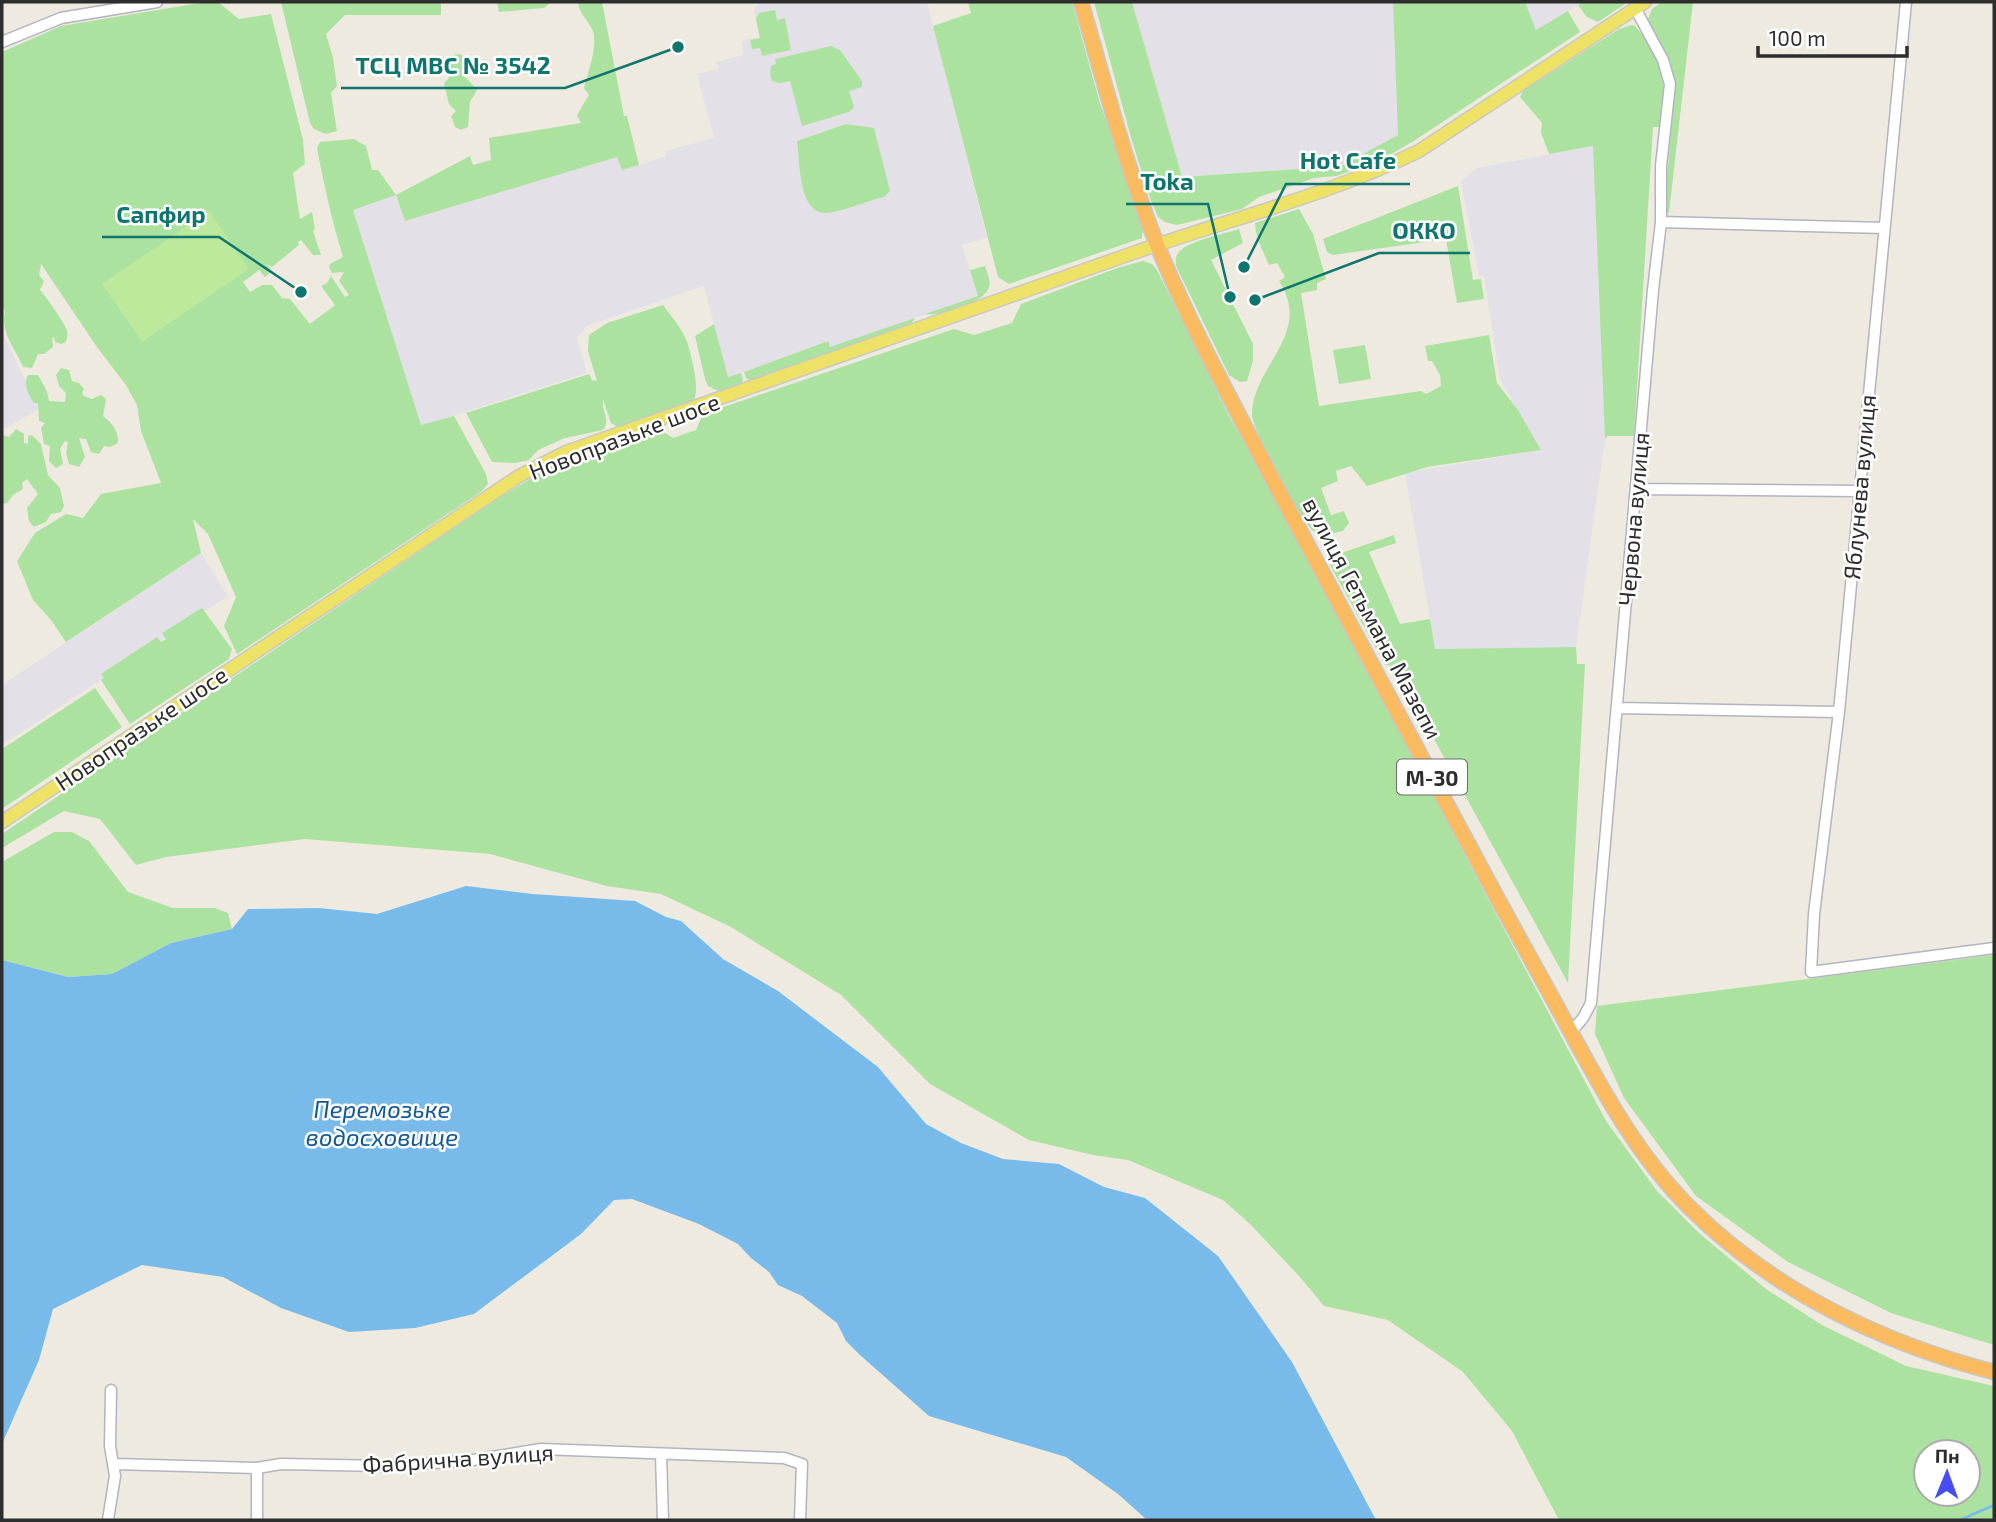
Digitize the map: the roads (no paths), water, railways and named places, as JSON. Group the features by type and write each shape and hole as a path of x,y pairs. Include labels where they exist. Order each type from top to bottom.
{"highway":[{"name":"вулиця Гетьмана Мазепи","path":"1081,2 1131,174 1157,245 1196,332 1614,1111 1648,1159 1686,1205 1751,1262 1814,1301 1873,1331 1942,1358 1994,1372"}],"main road":[{"name":"Новопразьке шосе","path":"2,822 470,507 566,452 1157,245 1383,169 1419,151 1640,5"}],"street":[{"path":"2,42 61,18 157,2"},
{"name":"Яблунева вулиця","path":"1906,2 1839,712 1814,914 1811,972 1994,948"},
{"name":"Червона вулиця","path":"1571,1032 1591,1003 1661,222 1661,166 1670,91 1663,60 1640,5"},
{"path":"1661,222 1884,228"},
{"path":"1636,489 1858,491"},
{"path":"1617,708 1839,712"},
{"path":"108,1520 115,1476 110,1446 111,1390"},
{"name":"Фабрична вулиця","path":"114,1464 257,1468 281,1464 384,1466 467,1461 541,1449 784,1458 802,1464 800,1520"},
{"path":"661,1455 663,1520"},
{"path":"257,1468 257,1520"}],"water":[{"name":"Перемозьке водосховище","path":"466,886 635,901 666,917 681,921 723,959 778,991 878,1067 926,1124 961,1143 1003,1159 1059,1164 1104,1187 1145,1198 1218,1256 1292,1362 1376,1520 1147,1520 1118,1494 1066,1457 929,1416 846,1341 837,1323 802,1296 778,1285 769,1272 738,1244 699,1224 632,1199 614,1200 581,1234 474,1314 415,1328 349,1332 281,1308 223,1277 142,1265 53,1309 39,1360 2,1444 2,960 68,977 112,974 171,943 232,929 248,909 319,908 377,914"}],"waterway":[{"path":"1960,1520 1994,1505"}],"place":[{"name":"ТСЦ МВС № 3542","path":"678,47"},
{"name":"Hot Cafe","path":"1244,267"},
{"name":"Сапфир","path":"301,292"},
{"name":"Toka","path":"1230,297"},
{"name":"ОККО","path":"1255,300"}]}
